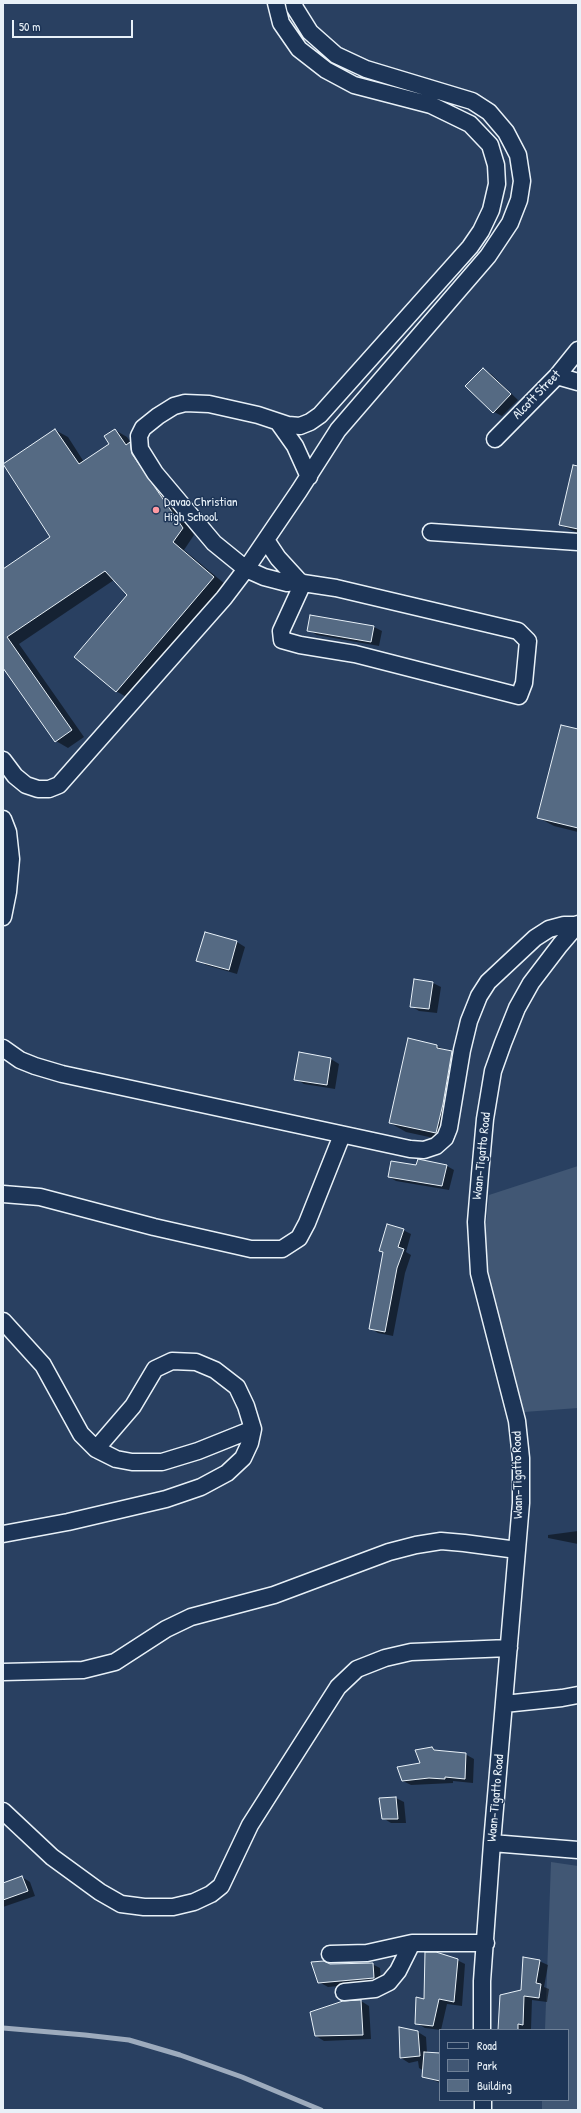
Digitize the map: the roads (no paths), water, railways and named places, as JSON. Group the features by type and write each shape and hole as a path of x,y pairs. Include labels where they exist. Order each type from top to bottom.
{"street":[{"path":"276,3 281,23 298,49 326,70 354,85 431,105 470,124 490,145 496,165 496,184 491,210 478,237 320,415 310,422 300,426 288,425 258,414 209,404 185,403 174,406 143,428 139,436 140,449 155,473 214,543 246,569 264,577 287,583 301,582 336,588 518,631 528,641 524,683 519,696 355,654 300,645 282,640 281,631 301,582"},
{"path":"3,760 15,776 26,785 43,789 58,786 224,598 246,569 309,477 338,430 488,256 510,223 519,200 522,181 518,156 506,132 489,112 472,101 366,69 336,55 310,32 294,3"},
{"name":"Alcott Street","path":"495,439 557,376 578,350"},
{"path":"557,376 578,382"},
{"path":"320,415 338,430"},
{"path":"278,422 295,446 309,477"},
{"path":"432,532 578,542"},
{"path":"266,540 278,558 301,582"},
{"path":"3,819 8,832 11,859 8,892 3,917"},
{"path":"3,1048 20,1060 62,1074 410,1149 430,1148 436,1146 444,1138 449,1128 462,1050 469,1021 479,996 488,982 535,938 549,929 564,925 578,925"},
{"name":"Waan-Tigatto Road","path":"482,2029 482,1981 486,1943 492,1843 521,1503 521,1458 517,1421 479,1273 476,1250 476,1222 485,1119 493,1071 518,1008 531,983 547,961 578,925"},
{"path":"3,1194 40,1197 154,1227 251,1249 282,1249 299,1238 307,1224 342,1135"},
{"path":"3,1322 43,1365 81,1434 96,1449 116,1458 132,1462 162,1462 198,1451 253,1429"},
{"path":"3,1534 68,1522 151,1502 201,1487 227,1473 243,1458 250,1443 253,1429 246,1406 237,1387 215,1370 196,1362 172,1361 155,1369 133,1406 96,1449"},
{"path":"3,1672 83,1670 115,1662 166,1629 191,1617 274,1595 389,1552 416,1545 441,1541 464,1542 517,1550"},
{"path":"3,1811 52,1856 100,1892 121,1904 144,1907 172,1907 194,1902 211,1894 221,1886 250,1825 283,1771 338,1687 357,1669 385,1658 411,1652 509,1648"},
{"path":"504,1704 578,1695"},
{"path":"492,1843 578,1850"},
{"path":"330,1954 367,1953 412,1943 486,1943"},
{"path":"344,1992 375,1989 389,1982 398,1971 412,1943"}],"waterway":[{"path":"3,2028 129,2040 180,2055 242,2077 321,2110"}],"place":[{"name":"Davao Christian High School","path":"156,510"}]}
